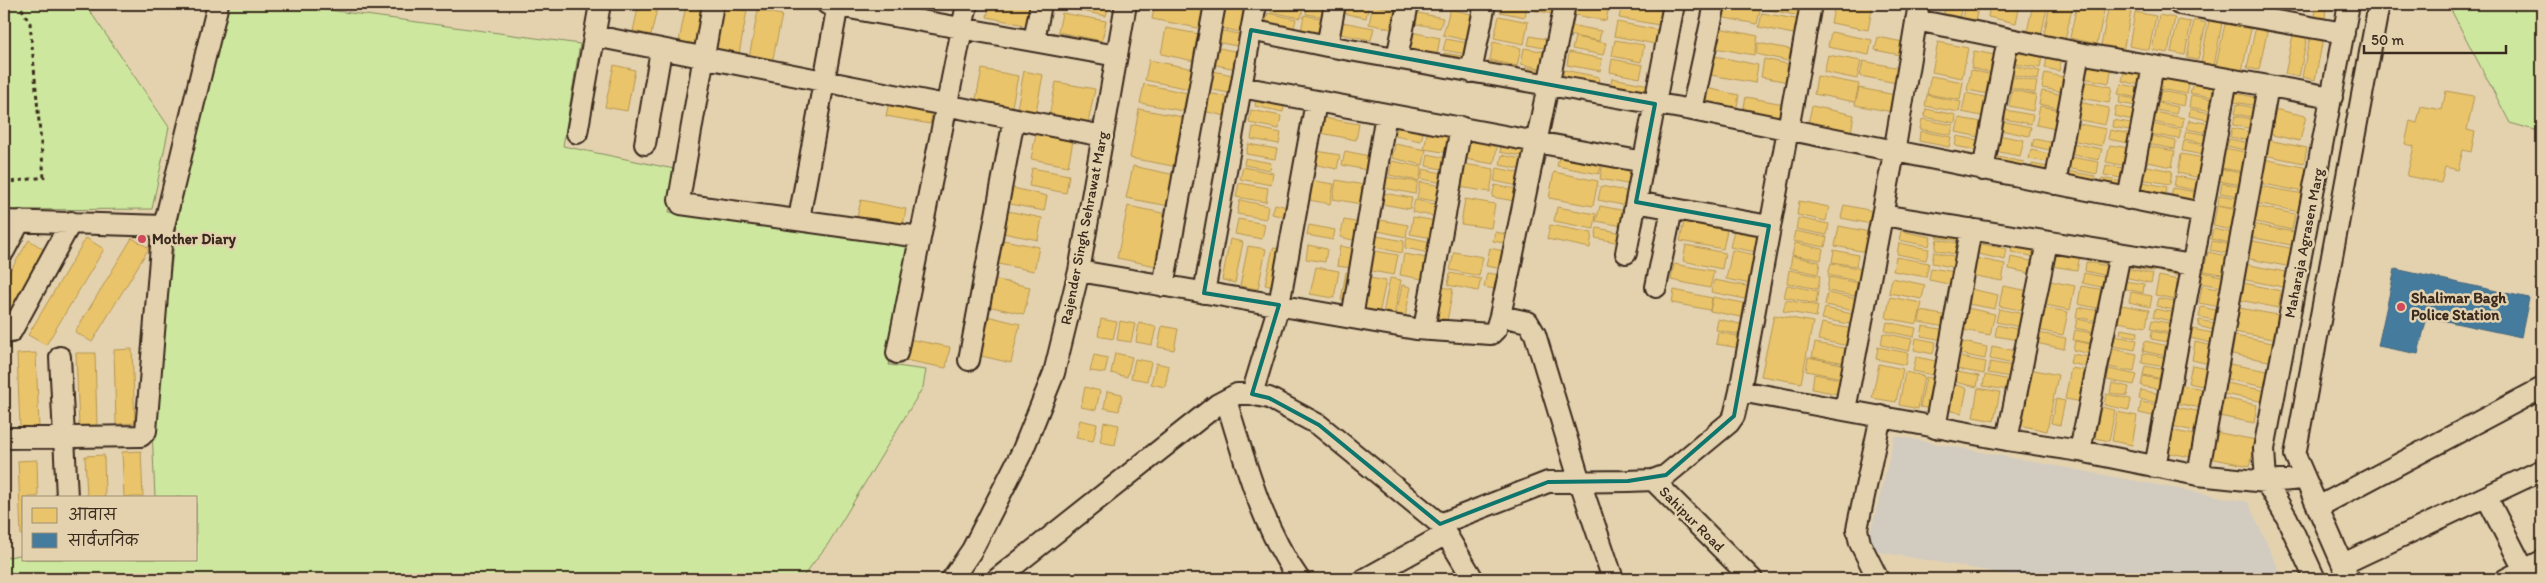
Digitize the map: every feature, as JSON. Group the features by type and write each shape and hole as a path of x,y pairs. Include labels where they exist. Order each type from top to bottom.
{"street":[{"path":"4,438 141,436 146,431 164,226 175,188 218,4"},
{"path":"577,133 600,4"},
{"path":"713,4 679,202 682,205 798,219 920,237"},
{"path":"798,219 824,81 834,4 1117,56"},
{"path":"897,353 967,4"},
{"path":"1034,41 1041,4"},
{"name":"Rajender Singh Sehrawat Marg","path":"952,579 972,550 1025,443 1054,373 1079,271 1126,4"},
{"path":"1163,286 1215,4"},
{"path":"1204,293 1256,4"},
{"path":"1327,46 1334,4"},
{"path":"1397,58 1408,4"},
{"path":"1471,72 1485,4"},
{"path":"1079,271 1352,318 1424,329 1486,335 1496,329 1500,316 1566,4"},
{"path":"1626,253 1674,4"},
{"path":"1692,110 1715,4"},
{"path":"1364,579 1443,529 1548,482 1653,480 1676,468 1729,423 1734,416 1740,391 1810,4"},
{"path":"2180,4 2344,32"},
{"name":"Maharaja Agrasen Marg","path":"2266,482 2264,448 2349,4"},
{"name":"Maharaja Agrasen Marg","path":"2346,571 2303,478 2295,455 2379,4"},
{"path":"1845,410 1894,153 1917,12 2008,39 2332,97"},
{"path":"1252,30 1327,46 1692,110 1894,153 2202,213"},
{"path":"595,36 1103,136"},
{"path":"1983,170 2008,39"},
{"path":"645,144 661,50"},
{"path":"2055,184 2079,53"},
{"path":"2128,199 2153,66"},
{"path":"2155,468 2227,79"},
{"path":"1241,86 1316,102 1644,162"},
{"path":"2198,474 2268,86"},
{"path":"1252,394 1279,305 1316,102"},
{"path":"1352,318 1386,114"},
{"path":"969,360 1014,118"},
{"path":"1424,329 1461,128"},
{"path":"1636,202 1770,226"},
{"path":"1656,287 1672,209"},
{"path":"1882,215 2193,265"},
{"path":"4,252 12,221 164,226"},
{"path":"11,332 71,222"},
{"path":"1935,428 1971,229"},
{"path":"2007,440 2047,242"},
{"path":"2303,247 2333,253"},
{"path":"2080,451 2120,254"},
{"path":"1500,316 1528,322 1535,334 1580,482 1613,579"},
{"path":"60,357 67,496"},
{"path":"2318,508 2542,388"},
{"path":"1740,391 1881,416 1935,428 2080,451 2155,468 2266,482 2303,478"},
{"path":"997,579 1226,400 1237,394 1252,394 1269,398 1319,425 1443,529 1473,579"},
{"path":"1226,400 1262,510 1275,540 1298,579"},
{"path":"1878,579 1860,543 1858,529 1881,416"},
{"path":"2346,571 2542,470"},
{"name":"Sahipur Road","path":"1653,480 1752,579"},
{"path":"2266,482 2287,518 2315,579"},
{"path":"2487,498 2524,570"},
{"path":"2506,579 2542,561"}],"path":[{"path":"4,183 44,177 30,23 19,4"}],"highlighted area":[{"path":"1251,30 1655,104 1636,202 1769,226 1734,416 1666,475 1628,481 1548,482 1440,524 1319,425 1269,398 1252,394 1279,305 1204,293"}],"shaded area":[{"path":"1895,436 2248,502 2283,579 2034,579 1880,552 1868,542"}],"green space":[{"path":"4,4 85,4 169,127 152,209 4,210"},
{"path":"225,4 284,4 580,44 563,146 679,170 669,212 910,242 889,365 926,370 923,387 828,544 801,579 4,579 4,558 22,554 22,560 198,560 198,496 155,496 152,429 176,227"},
{"path":"2448,4 2542,4 2542,132 2510,123"}],"building: आवास":[{"path":"639,4 658,4 651,35 633,31"},
{"path":"990,4 1034,4 1029,26 987,17"},
{"path":"1063,4 1109,4 1106,16 1062,7"},
{"path":"1155,4 1168,4 1206,11 1203,29 1152,19"},
{"path":"1273,4 1304,4 1301,18 1271,12"},
{"path":"1308,4 1328,4 1325,17 1306,14"},
{"path":"1339,4 1369,4 1366,18 1337,12"},
{"path":"1380,4 1398,4 1398,7"},
{"path":"1431,4 1449,4 1449,7"},
{"path":"1451,4 1482,4 1481,10"},
{"path":"1502,4 1527,6 1525,17 1500,12"},
{"path":"1533,4 1561,4 1559,15 1532,10"},
{"path":"1572,4 1609,6 1606,21 1570,14"},
{"path":"1622,4 1662,10 1659,25 1619,18"},
{"path":"1723,4 1760,11 1757,24 1714,16"},
{"path":"1733,4 1758,4 1757,8"},
{"path":"1766,4 1808,4 1805,17 1765,9"},
{"path":"1835,4 1873,4 1868,30 1831,23"},
{"path":"1946,4 1962,4 1959,20 1943,17"},
{"path":"1965,4 1979,4 1975,22 1962,19"},
{"path":"1990,4 2020,4 2016,23 1988,17"},
{"path":"2033,4 2048,4 2041,35 2027,32"},
{"path":"2050,4 2073,4 2065,40 2044,35"},
{"path":"2077,4 2105,6 2097,44 2070,38"},
{"path":"2109,4 2132,7 2123,51 2101,46"},
{"path":"2263,4 2287,4 2284,17 2262,12"},
{"path":"2316,4 2326,4 2325,19 2315,18"},
{"path":"686,5 709,10 701,51 678,47"},
{"path":"1220,5 1249,11 1245,33 1216,27"},
{"path":"1373,5 1402,11 1397,30 1369,24"},
{"path":"722,6 747,11 739,54 714,49"},
{"path":"1450,9 1480,16 1474,42 1443,35"},
{"path":"758,10 782,15 772,63 749,58"},
{"path":"1413,12 1443,18 1440,28 1410,23"},
{"path":"2135,12 2156,16 2149,50 2129,46"},
{"path":"1062,13 1106,21 1102,41 1058,32"},
{"path":"1268,13 1296,19 1293,32 1265,27"},
{"path":"1762,13 1801,20 1798,35 1759,27"},
{"path":"1304,15 1324,19 1320,41 1300,37"},
{"path":"2159,15 2175,18 2168,53 2152,50"},
{"path":"1499,16 1528,22 1524,44 1494,38"},
{"path":"2178,20 2191,22 2185,55 2171,52"},
{"path":"2194,20 2206,23 2198,60 2187,58"},
{"path":"2209,20 2222,23 2214,66 2201,63"},
{"path":"1342,22 1374,28 1371,40 1340,34"},
{"path":"1617,22 1658,30 1655,44 1614,36"},
{"path":"2225,24 2251,29 2242,71 2216,66"},
{"path":"1570,25 1601,31 1599,41 1568,35"},
{"path":"2256,26 2268,28 2259,70 2247,68"},
{"path":"1166,28 1204,35 1199,62 1161,54"},
{"path":"1719,28 1758,36 1754,55 1715,48"},
{"path":"1218,30 1249,36 1247,48 1216,42"},
{"path":"1411,32 1440,38 1436,60 1406,54"},
{"path":"1831,32 1872,40 1869,55 1828,47"},
{"path":"2293,35 2307,38 2299,77 2285,74"},
{"path":"1530,36 1556,41 1554,50 1528,45"},
{"path":"1575,37 1606,43 1603,55 1572,49"},
{"path":"1878,37 1908,43 1905,56 1875,50"},
{"path":"2310,37 2323,39 2315,80 2302,77"},
{"path":"1446,39 1473,44 1471,55 1443,50"},
{"path":"1615,40 1644,45 1641,62 1612,56"},
{"path":"1493,42 1521,48 1517,66 1490,60"},
{"path":"1938,42 1968,48 1962,78 1932,72"},
{"path":"1758,43 1795,50 1793,62 1756,54"},
{"path":"1214,47 1244,53 1241,70 1211,64"},
{"path":"1524,48 1552,53 1549,70 1521,64"},
{"path":"1974,51 1995,55 1992,73 1971,68"},
{"path":"1569,52 1602,59 1600,71 1567,65"},
{"path":"1444,53 1469,57 1467,67 1442,63"},
{"path":"2017,53 2042,57 2040,68 2015,64"},
{"path":"1828,55 1861,61 1857,79 1824,72"},
{"path":"1715,56 1758,65 1755,83 1711,75"},
{"path":"2047,58 2061,60 2059,71 2045,68"},
{"path":"1612,59 1643,65 1640,78 1610,72"},
{"path":"1764,59 1798,66 1794,83 1761,77"},
{"path":"1149,60 1194,69 1190,89 1145,80"},
{"path":"1488,61 1518,67 1516,77 1486,72"},
{"path":"1863,61 1905,69 1902,84 1860,76"},
{"path":"614,65 635,70 627,111 605,107"},
{"path":"2010,65 2040,71 2038,80 2008,74"},
{"path":"2086,65 2111,70 2109,83 2083,78"},
{"path":"1526,67 1548,71 1546,81 1524,77"},
{"path":"982,69 1018,76 1011,111 975,104"},
{"path":"1564,70 1599,77 1597,91 1561,84"},
{"path":"1971,70 1997,76 1994,95 1967,90"},
{"path":"1024,71 1043,75 1035,117 1016,114"},
{"path":"1213,71 1242,77 1238,95 1209,89"},
{"path":"2124,72 2142,75 2140,85 2122,81"},
{"path":"2045,73 2072,79 2069,93 2042,88"},
{"path":"1817,76 1859,84 1855,102 1814,94"},
{"path":"1931,76 1963,82 1960,100 1927,94"},
{"path":"2008,76 2037,82 2035,93 2006,87"},
{"path":"1612,78 1655,86 1652,100 1609,92"},
{"path":"2162,78 2189,83 2187,94 2160,89"},
{"path":"2084,81 2112,87 2109,103 2080,98"},
{"path":"1056,82 1095,89 1087,128 1048,121"},
{"path":"2193,83 2218,88 2216,98 2190,93"},
{"path":"1144,84 1187,93 1183,111 1140,103"},
{"path":"2121,84 2146,89 2144,99 2118,94"},
{"path":"1706,88 1739,95 1736,112 1702,105"},
{"path":"1859,88 1901,96 1898,113 1855,105"},
{"path":"2012,90 2036,95 2033,111 2009,106"},
{"path":"2042,91 2065,95 2063,109 2039,104"},
{"path":"2161,91 2186,96 2184,106 2159,101"},
{"path":"2446,91 2474,96 2467,130 2475,132 2471,152 2463,150 2458,170 2445,167 2441,183 2407,176 2414,146 2405,144 2410,121 2417,123 2421,106 2442,110"},
{"path":"1208,93 1233,98 1230,117 1203,111"},
{"path":"1966,93 1994,99 1991,118 1962,112"},
{"path":"2235,93 2258,98 2257,106 2234,102"},
{"path":"1927,95 1961,102 1959,112 1925,106"},
{"path":"2191,95 2216,100 2213,111 2189,107"},
{"path":"890,96 934,105 930,124 886,116"},
{"path":"2120,96 2142,100 2141,107 2119,103"},
{"path":"1257,97 1285,102 1283,112 1255,106"},
{"path":"1746,97 1789,105 1786,120 1743,111"},
{"path":"2078,102 2109,108 2105,125 2075,119"},
{"path":"2158,103 2178,107 2176,114 2156,110"},
{"path":"2237,104 2259,109 2257,118 2235,114"},
{"path":"1812,106 1854,115 1851,132 1808,124"},
{"path":"2040,106 2065,111 2061,130 2036,125"},
{"path":"2116,106 2141,111 2138,121 2114,116"},
{"path":"1139,109 1188,118 1178,167 1130,158"},
{"path":"1926,109 1956,115 1955,123 1924,117"},
{"path":"2190,109 2210,113 2208,120 2189,116"},
{"path":"2274,109 2306,116 2300,141 2268,134"},
{"path":"1251,110 1281,116 1279,129 1249,123"},
{"path":"2005,110 2033,115 2031,124 2004,119"},
{"path":"2155,112 2184,118 2182,128 2153,122"},
{"path":"2235,116 2259,120 2257,130 2233,125"},
{"path":"1324,118 1359,124 1356,140 1321,133"},
{"path":"1959,118 1987,123 1984,138 1956,132"},
{"path":"1922,119 1953,125 1951,135 1920,129"},
{"path":"2113,120 2131,123 2130,130 2112,127"},
{"path":"2189,120 2216,125 2214,134 2187,129"},
{"path":"2002,121 2031,127 2029,136 2000,130"},
{"path":"2074,123 2106,129 2102,146 2071,140"},
{"path":"1398,124 1424,129 1421,141 1395,136"},
{"path":"2152,124 2181,130 2179,139 2150,134"},
{"path":"1253,127 1281,133 1279,144 1251,139"},
{"path":"2232,128 2252,132 2250,141 2230,137"},
{"path":"1428,129 1453,134 1449,153 1424,149"},
{"path":"2110,130 2131,134 2129,143 2108,139"},
{"path":"1920,131 1951,137 1949,147 1919,141"},
{"path":"2186,131 2214,136 2212,145 2184,139"},
{"path":"1036,134 1073,141 1068,166 1031,159"},
{"path":"1998,135 2024,140 2020,156 1994,151"},
{"path":"2148,135 2176,141 2175,149 2147,144"},
{"path":"1957,136 1983,141 1981,151 1955,146"},
{"path":"1469,137 1498,142 1494,164 1465,159"},
{"path":"2034,139 2060,144 2058,152 2032,146"},
{"path":"2229,139 2254,144 2253,152 2227,146"},
{"path":"2268,140 2307,148 2304,163 2264,155"},
{"path":"1502,141 1534,148 1532,158 1500,152"},
{"path":"2184,141 2211,147 2209,156 2182,151"},
{"path":"2072,143 2102,149 2099,160 2069,154"},
{"path":"1248,144 1277,149 1275,159 1246,154"},
{"path":"1395,144 1426,150 1423,165 1392,158"},
{"path":"2110,145 2135,149 2131,167 2106,162"},
{"path":"2146,146 2175,151 2172,167 2143,161"},
{"path":"2225,148 2254,154 2250,173 2221,168"},
{"path":"1311,150 1340,155 1337,169 1308,163"},
{"path":"2031,150 2049,154 2048,162 2029,159"},
{"path":"1345,151 1379,158 1376,172 1342,165"},
{"path":"1955,151 1980,156 1978,165 1953,160"},
{"path":"1560,153 1602,162 1599,174 1557,166"},
{"path":"1428,154 1455,160 1453,171 1426,166"},
{"path":"2181,154 2204,158 2200,178 2178,173"},
{"path":"1502,155 1531,161 1529,171 1500,165"},
{"path":"1993,156 2024,162 2021,172 1991,166"},
{"path":"1604,157 1641,165 1637,186 1600,179"},
{"path":"2070,157 2099,162 2097,174 2067,168"},
{"path":"1245,158 1271,163 1270,170 1244,165"},
{"path":"2264,159 2308,168 2304,192 2259,183"},
{"path":"1392,161 1422,167 1419,181 1389,175"},
{"path":"1464,164 1494,169 1490,192 1460,187"},
{"path":"2032,164 2053,168 2051,176 2030,172"},
{"path":"2106,165 2129,169 2127,179 2104,175"},
{"path":"2142,165 2172,171 2170,184 2140,179"},
{"path":"1133,166 1175,175 1169,206 1126,198"},
{"path":"1243,167 1273,173 1271,185 1240,179"},
{"path":"1032,168 1069,175 1066,193 1029,186"},
{"path":"1497,168 1526,174 1523,187 1494,181"},
{"path":"1423,169 1451,175 1450,184 1421,179"},
{"path":"2222,169 2249,175 2247,186 2219,181"},
{"path":"2067,171 2095,176 2093,189 2064,184"},
{"path":"1554,172 1598,181 1593,206 1549,198"},
{"path":"2176,176 2201,181 2199,191 2174,186"},
{"path":"1386,177 1418,182 1415,194 1384,188"},
{"path":"2102,178 2128,183 2126,193 2099,188"},
{"path":"1308,180 1334,184 1330,204 1304,199"},
{"path":"1336,180 1364,185 1361,204 1333,199"},
{"path":"2138,181 2167,187 2164,201 2135,196"},
{"path":"1420,182 1448,187 1445,203 1417,198"},
{"path":"1239,183 1268,188 1266,202 1236,197"},
{"path":"2222,183 2246,188 2244,197 2220,193"},
{"path":"1495,185 1522,190 1520,202 1492,197"},
{"path":"1601,186 1635,193 1632,207 1598,200"},
{"path":"2259,186 2304,194 2300,212 2256,203"},
{"path":"1009,187 1047,196 1044,211 1006,203"},
{"path":"2173,188 2202,193 2199,207 2170,201"},
{"path":"1384,193 1412,198 1410,209 1382,204"},
{"path":"2219,195 2244,199 2242,209 2218,205"},
{"path":"1465,199 1495,204 1491,228 1461,224"},
{"path":"861,200 906,209 903,226 857,217"},
{"path":"1240,200 1268,206 1266,219 1237,214"},
{"path":"1415,200 1445,206 1443,218 1412,212"},
{"path":"1799,201 1829,207 1826,221 1797,215"},
{"path":"1275,204 1291,208 1288,218 1272,214"},
{"path":"1844,205 1878,212 1876,225 1841,218"},
{"path":"1128,206 1167,214 1156,266 1117,258"},
{"path":"1600,206 1631,212 1628,227 1596,221"},
{"path":"2217,206 2243,211 2239,232 2213,226"},
{"path":"2255,206 2295,214 2292,230 2252,221"},
{"path":"1557,207 1596,214 1594,229 1554,221"},
{"path":"1003,210 1042,218 1038,240 998,232"},
{"path":"1413,217 1442,222 1438,239 1410,234"},
{"path":"1798,218 1829,224 1827,235 1796,229"},
{"path":"1238,219 1265,224 1262,239 1235,234"},
{"path":"1344,220 1361,223 1357,241 1340,237"},
{"path":"1381,220 1408,225 1406,237 1378,231"},
{"path":"1684,222 1727,230 1723,249 1680,241"},
{"path":"2252,224 2299,233 2296,246 2250,237"},
{"path":"1309,225 1335,230 1333,240 1307,235"},
{"path":"1550,225 1592,233 1590,248 1547,239"},
{"path":"1938,225 1966,230 1964,242 1936,237"},
{"path":"1839,226 1875,233 1871,253 1835,246"},
{"path":"1597,228 1628,234 1626,244 1595,238"},
{"path":"2213,229 2238,234 2237,244 2211,239"},
{"path":"1734,230 1764,236 1761,253 1730,247"},
{"path":"1795,231 1827,237 1825,247 1793,241"},
{"path":"1901,231 1931,237 1929,246 1899,240"},
{"path":"1495,232 1516,236 1514,245 1493,241"},
{"path":"1377,236 1404,241 1402,253 1375,247"},
{"path":"1407,237 1437,243 1434,254 1405,248"},
{"path":"86,238 104,249 46,345 28,335"},
{"path":"132,238 149,248 92,342 75,332"},
{"path":"2014,238 2044,244 2041,258 2011,252"},
{"path":"998,239 1039,247 1034,271 993,263"},
{"path":"1230,239 1243,242 1235,283 1222,280"},
{"path":"1937,239 1962,244 1960,255 1935,250"},
{"path":"29,240 48,252 4,324 4,281"},
{"path":"2248,240 2295,249 2291,267 2245,258"},
{"path":"2212,241 2233,245 2232,254 2210,250"},
{"path":"1795,243 1823,249 1821,260 1792,255"},
{"path":"1899,243 1929,249 1926,260 1897,254"},
{"path":"1976,243 2007,249 2005,260 1974,253"},
{"path":"1308,245 1327,249 1325,262 1306,259"},
{"path":"1686,245 1725,253 1722,269 1683,261"},
{"path":"2055,245 2081,250 2077,270 2051,266"},
{"path":"1248,246 1266,249 1258,289 1240,286"},
{"path":"1340,246 1355,249 1352,268 1337,266"},
{"path":"1273,248 1281,249 1274,287 1265,285"},
{"path":"1490,248 1512,253 1508,270 1486,266"},
{"path":"1370,250 1398,255 1394,275 1366,270"},
{"path":"1732,250 1761,256 1756,285 1726,279"},
{"path":"1834,250 1858,255 1856,266 1832,262"},
{"path":"2088,250 2114,255 2113,265 2086,260"},
{"path":"1454,252 1483,257 1479,276 1450,270"},
{"path":"1934,252 1958,257 1956,268 1932,263"},
{"path":"2208,252 2231,257 2227,275 2204,271"},
{"path":"1404,254 1433,259 1428,280 1400,275"},
{"path":"2127,255 2156,261 2154,272 2125,266"},
{"path":"1792,256 1820,262 1818,274 1790,268"},
{"path":"1896,257 1929,263 1926,277 1893,271"},
{"path":"2011,257 2041,263 2039,275 2009,269"},
{"path":"1975,258 2005,264 2002,281 1971,275"},
{"path":"2086,262 2114,267 2112,277 2085,271"},
{"path":"1831,263 1868,270 1866,283 1828,275"},
{"path":"1674,264 1714,271 1710,288 1671,280"},
{"path":"2161,264 2184,268 2183,277 2160,272"},
{"path":"2244,264 2286,272 2283,287 2241,279"},
{"path":"1316,267 1339,271 1334,298 1310,294"},
{"path":"1931,268 1961,273 1958,286 1929,280"},
{"path":"2125,268 2153,274 2151,283 2124,277"},
{"path":"1789,270 1820,276 1818,289 1787,283"},
{"path":"1346,272 1354,274 1349,301 1341,300"},
{"path":"2202,272 2230,278 2227,288 2200,283"},
{"path":"1450,273 1481,279 1478,291 1448,285"},
{"path":"1487,273 1507,276 1504,291 1484,287"},
{"path":"2084,273 2108,278 2106,288 2082,283"},
{"path":"2159,276 2178,280 2175,299 2155,295"},
{"path":"1829,277 1863,284 1860,297 1827,291"},
{"path":"1370,278 1386,281 1379,314 1364,310"},
{"path":"1390,278 1401,280 1394,316 1383,314"},
{"path":"1892,278 1925,285 1922,299 1889,293"},
{"path":"993,279 1030,287 1024,314 987,306"},
{"path":"1714,280 1757,288 1755,301 1711,292"},
{"path":"2045,280 2075,286 2070,310 2041,304"},
{"path":"2124,281 2144,284 2143,293 2122,288"},
{"path":"2244,283 2281,291 2278,308 2240,300"},
{"path":"1402,285 1411,287 1405,317 1396,316"},
{"path":"1787,285 1818,291 1816,304 1784,297"},
{"path":"1436,286 1453,289 1447,321 1430,317"},
{"path":"2003,286 2029,291 2025,311 1999,306"},
{"path":"2081,286 2105,290 2101,309 2078,304"},
{"path":"2202,286 2228,291 2225,308 2199,303"},
{"path":"1966,288 1998,295 1995,309 1963,303"},
{"path":"1674,290 1712,298 1710,310 1672,303"},
{"path":"2131,292 2152,296 2150,307 2129,302"},
{"path":"1827,293 1863,300 1860,312 1825,305"},
{"path":"1713,297 1754,305 1751,319 1710,311"},
{"path":"1890,297 1922,303 1917,324 1886,318"},
{"path":"2158,298 2180,302 2178,311 2156,306"},
{"path":"1786,300 1818,306 1816,317 1783,311"},
{"path":"2116,304 2149,310 2146,327 2112,321"},
{"path":"2042,307 2068,312 2063,335 2037,330"},
{"path":"2078,307 2100,311 2097,321 2076,317"},
{"path":"2201,307 2221,311 2219,321 2199,317"},
{"path":"1825,308 1857,315 1855,325 1822,319"},
{"path":"1967,308 1995,314 1990,335 1963,330"},
{"path":"2239,308 2278,315 2273,339 2234,332"},
{"path":"1999,309 2028,315 2025,328 1996,322"},
{"path":"2155,309 2177,313 2175,322 2153,317"},
{"path":"1921,311 1953,317 1950,328 1919,322"},
{"path":"1774,315 1813,322 1801,383 1761,376"},
{"path":"987,316 1020,324 1011,363 977,355"},
{"path":"1101,319 1117,322 1113,339 1098,336"},
{"path":"1718,319 1749,326 1747,336 1716,330"},
{"path":"2077,319 2097,323 2095,332 2075,328"},
{"path":"2152,320 2180,325 2178,335 2150,329"},
{"path":"2199,320 2219,324 2217,331 2198,326"},
{"path":"1120,321 1135,324 1131,342 1117,340"},
{"path":"1887,322 1916,328 1914,337 1885,331"},
{"path":"1139,323 1156,327 1152,345 1136,342"},
{"path":"1822,323 1857,330 1854,347 1818,340"},
{"path":"1997,325 2027,331 2025,341 1995,336"},
{"path":"1162,326 1178,329 1174,350 1158,347"},
{"path":"1923,326 1951,331 1949,341 1921,336"},
{"path":"2121,329 2138,332 2137,337 2120,334"},
{"path":"2192,329 2218,334 2216,344 2190,338"},
{"path":"2075,330 2092,333 2090,343 2073,340"},
{"path":"2152,331 2174,336 2173,343 2151,339"},
{"path":"1718,332 1747,338 1745,349 1716,344"},
{"path":"1883,333 1912,339 1909,351 1881,345"},
{"path":"2038,333 2066,338 2064,349 2036,343"},
{"path":"2115,336 2137,340 2135,350 2113,346"},
{"path":"2235,336 2278,344 2274,362 2232,354"},
{"path":"903,338 950,347 946,368 899,359"},
{"path":"1916,338 1936,342 1933,354 1914,350"},
{"path":"1958,341 1987,347 1985,359 1956,353"},
{"path":"2075,341 2101,346 2099,356 2073,350"},
{"path":"2145,341 2173,347 2171,357 2143,351"},
{"path":"2195,342 2218,347 2214,365 2192,360"},
{"path":"1815,343 1854,350 1851,364 1812,357"},
{"path":"1992,346 2021,352 2018,365 1990,359"},
{"path":"1878,347 1908,353 1906,365 1876,359"},
{"path":"132,349 135,423 116,424 114,350"},
{"path":"2113,349 2137,354 2134,372 2109,367"},
{"path":"36,353 39,427 20,428 17,354"},
{"path":"76,353 95,353 97,426 79,427"},
{"path":"1115,353 1132,357 1127,377 1111,373"},
{"path":"2143,353 2173,359 2171,368 2142,363"},
{"path":"2072,354 2090,357 2088,367 2070,363"},
{"path":"1094,355 1108,358 1105,373 1090,371"},
{"path":"1955,356 1986,362 1984,374 1952,368"},
{"path":"1808,357 1851,366 1848,379 1806,371"},
{"path":"1916,357 1946,363 1943,377 1913,371"},
{"path":"1135,359 1151,362 1147,381 1131,378"},
{"path":"1990,362 2018,367 2016,378 1988,373"},
{"path":"1156,363 1169,366 1165,387 1151,384"},
{"path":"1879,364 1903,369 1896,402 1872,398"},
{"path":"2229,364 2268,371 2265,387 2226,379"},
{"path":"2192,365 2212,369 2208,387 2188,383"},
{"path":"2145,366 2165,370 2163,379 2143,375"},
{"path":"2071,368 2095,372 2089,403 2065,399"},
{"path":"2030,369 2058,375 2047,431 2019,425"},
{"path":"2109,369 2137,375 2134,385 2107,380"},
{"path":"1905,372 1924,376 1918,409 1899,405"},
{"path":"1957,372 1979,376 1977,387 1955,382"},
{"path":"1814,374 1846,380 1843,395 1812,389"},
{"path":"1985,375 2015,381 2013,391 1983,386"},
{"path":"2143,376 2166,381 2163,390 2141,386"},
{"path":"1926,377 1943,380 1937,410 1920,407"},
{"path":"2112,383 2129,387 2127,396 2110,393"},
{"path":"2226,383 2267,391 2265,402 2224,394"},
{"path":"1952,384 1967,388 1962,413 1947,410"},
{"path":"2180,385 2209,390 2206,409 2176,403"},
{"path":"1085,387 1100,391 1096,410 1081,407"},
{"path":"1978,388 2000,392 1994,421 1973,417"},
{"path":"2141,390 2160,394 2158,403 2139,399"},
{"path":"1107,391 1122,394 1119,411 1104,408"},
{"path":"2106,394 2131,399 2129,410 2104,405"},
{"path":"2218,397 2257,405 2254,423 2214,415"},
{"path":"2056,399 2065,401 2060,425 2051,423"},
{"path":"2141,402 2164,406 2162,418 2139,413"},
{"path":"2101,407 2115,410 2109,441 2095,438"},
{"path":"2176,407 2207,413 2203,433 2172,426"},
{"path":"2117,412 2137,416 2132,445 2112,441"},
{"path":"1080,420 1097,424 1093,441 1076,438"},
{"path":"1104,422 1119,425 1115,445 1100,442"},
{"path":"2169,430 2201,436 2197,458 2164,452"},
{"path":"2215,432 2256,440 2250,466 2209,458"},
{"path":"141,451 143,496 124,496 122,452"},
{"path":"104,455 105,496 87,496 85,456"},
{"path":"37,460 38,496 22,496 22,535 21,535 18,461"}],"building: सार्वजनिक":[{"path":"2395,269 2529,298 2521,337 2427,317 2418,354 2378,346"}],"place":[{"name":"Mother Diary","path":"142,239"},
{"name":"Shalimar Bagh Police Station","path":"2401,307"}]}
